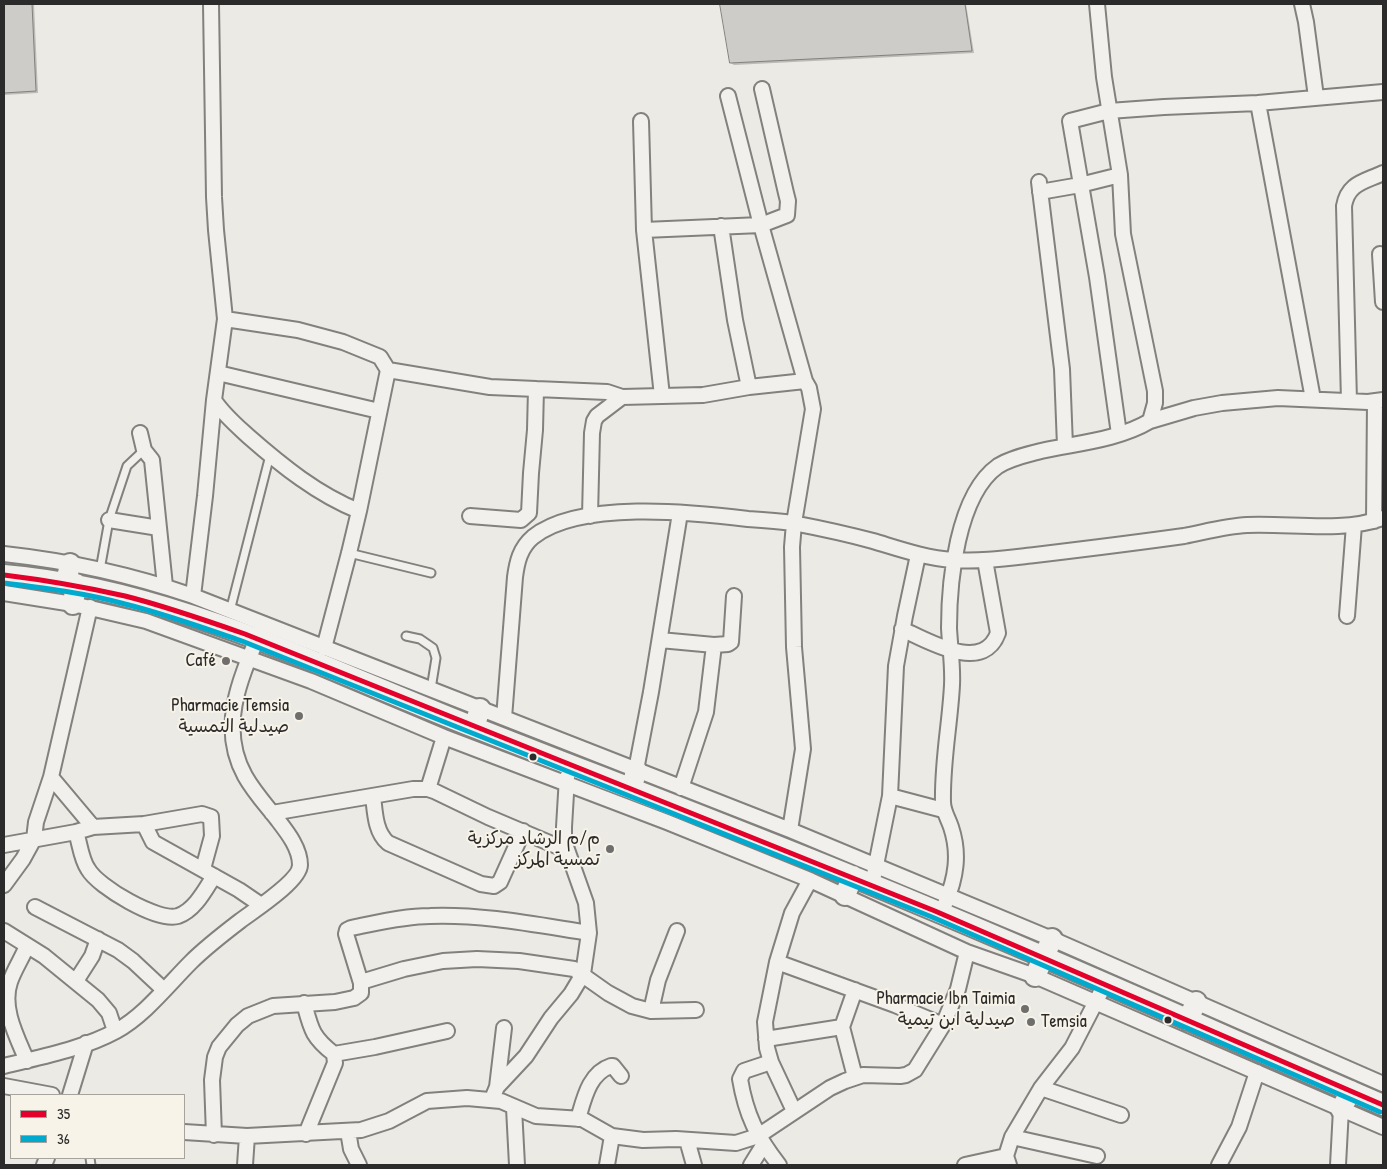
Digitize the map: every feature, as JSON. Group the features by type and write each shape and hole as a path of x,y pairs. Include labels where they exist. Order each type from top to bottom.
{"main road":[{"path":"70,564 76,595"},
{"path":"4,575 76,595 122,594 260,632 477,718 568,764 634,780 853,876 874,875 945,905 1043,958 1105,984 1192,1011 1351,1091 1383,1105"},
{"path":"845,895 853,876"},
{"path":"1035,976 1052,939"},
{"path":"1341,1108 1351,1091"}],"street":[{"path":"193,596 214,400 225,319 214,197 211,4"},
{"path":"1097,4 1109,111 1120,175 1123,234 1155,391 1155,403 1150,421"},
{"path":"1302,4 1316,97"},
{"path":"644,230 761,225 787,215 786,193 762,89"},
{"path":"1119,434 1097,277 1070,121 1109,111 1258,104 1383,92"},
{"path":"728,96 761,225 809,388 813,409 792,547 794,647 803,750 790,830"},
{"path":"1258,104 1313,399"},
{"path":"641,122 644,230 662,396"},
{"path":"1349,401 1344,206 1346,196 1350,190 1383,173"},
{"path":"1065,446 1062,369 1039,187 1080,185 1120,175"},
{"path":"721,226 735,320 749,387"},
{"path":"1380,254 1383,302"},
{"path":"225,319 298,330 343,342 380,357 388,370 350,553 322,656 430,690 477,718 504,718 634,780 681,788 790,830 874,875 890,796 896,666 918,555"},
{"path":"388,370 490,387 607,392 622,397 703,395 749,387 806,381"},
{"path":"218,373 380,411"},
{"path":"470,516 521,520 529,513 536,389"},
{"path":"590,516 591,441 594,421 603,410 622,397"},
{"path":"504,718 517,562 523,548 533,538 546,529 562,522 590,516 626,513 680,513 724,516 794,524 871,540 918,555 954,560 985,560 1115,546 1246,525 1354,525 1379,520 1379,401 1278,398 1222,403 1194,408 1150,421 1138,428 1119,434 1011,459 998,466 978,488 966,512 954,560 950,590 952,683 950,718 942,780 943,810 951,827 957,853 954,880 945,905 1052,939 1192,1011 1383,1084"},
{"path":"214,400 226,416 270,455 341,504 358,511"},
{"path":"140,433 144,450 152,460 165,586"},
{"path":"634,780 660,640 680,513"},
{"path":"109,520 159,528"},
{"path":"1347,616 1354,525"},
{"path":"4,554 70,564 165,586 230,611 260,632 237,692 234,705 233,734 235,752 246,777 295,845 298,851 300,868 294,879 218,938 137,1015 115,1031 86,1043 4,1066"},
{"path":"902,629 950,651 976,653 988,648 995,642 998,633 985,560"},
{"path":"4,593 76,595 311,681 444,737 667,822 810,880 966,952 1035,976 1383,1127"},
{"path":"4,885 23,859 34,839 36,822 51,777 76,595"},
{"path":"660,640 714,645 728,644 731,642 734,596"},
{"path":"681,788 706,712 714,645"},
{"path":"428,789 444,737"},
{"path":"185,1132 247,1136 348,1131 371,1128 428,1101 467,1098 494,1093 526,1056 551,1018 571,994 583,974 589,934 586,903 566,850 564,827 568,764"},
{"path":"51,777 93,827"},
{"path":"272,812 413,789 428,789 566,850"},
{"path":"373,796 377,823 383,838 404,850 481,884 494,886 500,882 523,831"},
{"path":"890,796 943,810"},
{"path":"4,845 76,832 93,827 144,824 207,814 211,817 212,836 208,873 199,899 180,915 168,916 152,912 109,889 89,871 85,864 76,832"},
{"path":"144,824 153,842 239,890 261,905"},
{"path":"794,1111 771,1062 766,1039 765,1022 777,962 792,912 810,880"},
{"path":"35,907 98,939 133,961 164,990"},
{"path":"214,1135 212,1080 214,1063 219,1047 237,1025 261,1009 273,1006 335,1002 354,998 361,991 361,982 346,934 347,930 428,916 450,916 507,920 589,934"},
{"path":"651,1012 658,980 677,930"},
{"path":"4,931 44,956 98,1000 109,1013 115,1031"},
{"path":"76,981 92,956 98,939"},
{"path":"27,946 10,982 7,1000 16,1037 27,1060"},
{"path":"751,1165 761,1140 794,1111 830,1088 863,1074 900,1076 915,1070 943,1025 958,989 966,952"},
{"path":"361,982 443,960 519,961 559,965 574,969 608,993 632,1006 651,1012 696,1010"},
{"path":"777,962 943,1025"},
{"path":"965,1165 1007,1161 1012,1137 1041,1088 1072,1048 1105,984"},
{"path":"855,990 842,1027 855,1077"},
{"path":"304,1004 315,1036 334,1054 335,1063 306,1134"},
{"path":"766,1039 842,1027"},
{"path":"504,1028 494,1093 501,1101 514,1108 536,1116 578,1119 596,1126 612,1136 643,1140 736,1143 761,1140"},
{"path":"334,1054 376,1047 447,1031"},
{"path":"70,1094 86,1043"},
{"path":"771,1062 744,1071 740,1079 748,1111 761,1140 779,1165"},
{"path":"578,1119 586,1090 596,1076 611,1066 621,1076"},
{"path":"1219,1165 1239,1127 1257,1072"},
{"path":"4,1086 47,1094"},
{"path":"1041,1088 1121,1115"},
{"path":"514,1108 517,1165"},
{"path":"1338,1165 1341,1108"},
{"path":"348,1131 352,1149 359,1165"},
{"path":"245,1165 247,1136"},
{"path":"608,1165 612,1136"},
{"path":"1012,1137 1097,1156"},
{"path":"687,1140 694,1165"}],"lane":[{"path":"100,570 109,520 127,466 144,450"},
{"path":"230,611 270,455"},
{"path":"350,553 431,573"},
{"path":"406,636 420,639 433,648 436,658 430,690"}],"building":[{"path":"4,4 32,4 36,91 4,93"},
{"path":"720,4 965,4 972,51 730,63"}],"transit line":[{"name":"35","path":"4,575 65,584 125,596 245,634 935,911 1383,1105"},
{"name":"36","path":"4,583 65,591 110,600 170,617 242,641 932,917 1380,1112"}],"place":[{"name":"Café","path":"226,661"},
{"name":"Pharmacie Temsia صيدلية التمسية","path":"299,716"},
{"name":"م/م الرشاد مركزية تمسية المركز","path":"610,849"},
{"name":"Pharmacie Ibn Taimia صيدلية ابن تيمية","path":"1025,1009"},
{"name":"Temsia","path":"1031,1022"}]}
